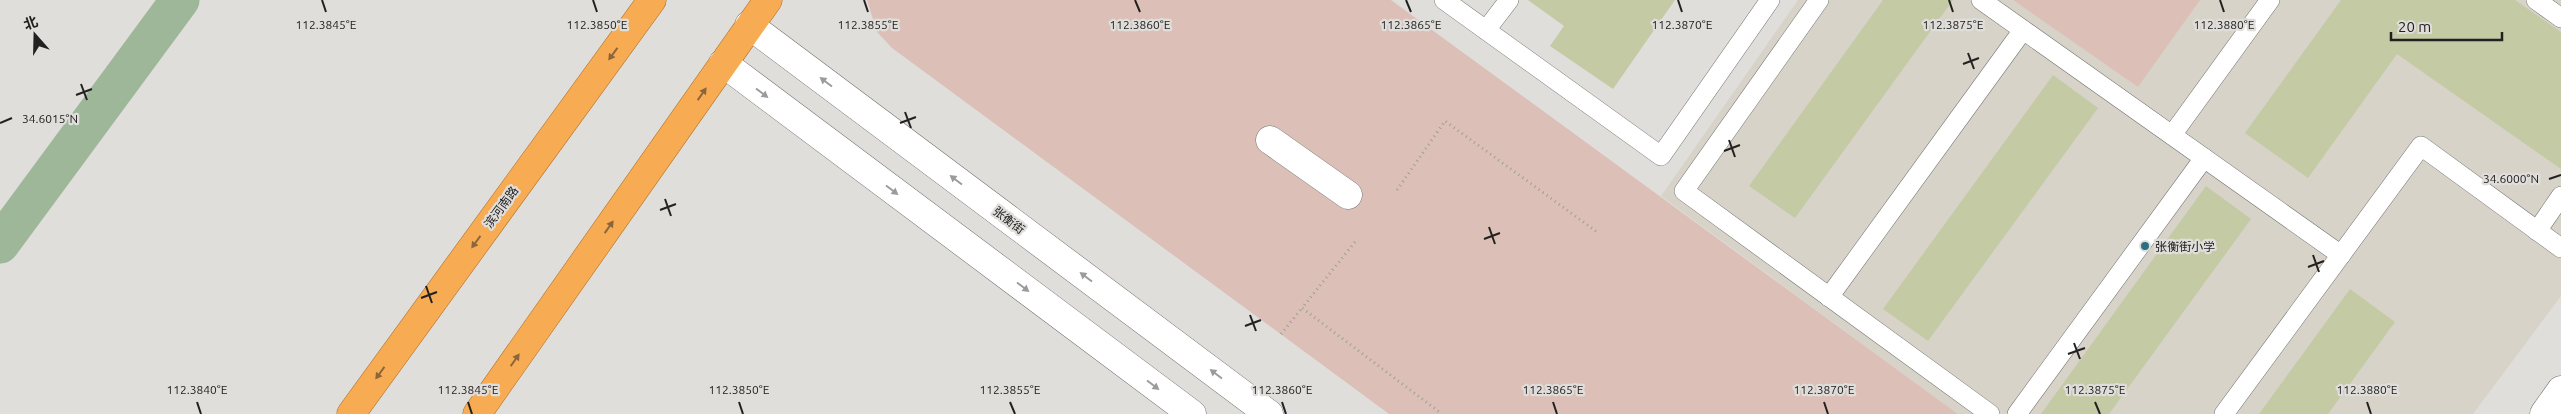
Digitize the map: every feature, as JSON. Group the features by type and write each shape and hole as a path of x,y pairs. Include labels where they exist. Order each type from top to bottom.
{"highway":[{"name":"滨河南路","path":"351,414 652,0"},
{"path":"477,414 768,0"}],"street":[{"name":"张衡街","path":"749,25 1269,414"},
{"path":"723,63 1192,414"},
{"path":"1270,140 1348,195"},
{"path":"2544,414 2561,390"}],"lane":[{"path":"1444,0 1661,156 1770,0"},
{"path":"1486,30 1509,0"},
{"path":"1819,0 1684,191 1990,414"},
{"path":"1981,0 2341,255"},
{"path":"2172,135 2270,0"},
{"path":"2536,0 2561,18"},
{"path":"1829,297 2023,30"},
{"path":"2224,414 2421,146 2561,248"},
{"path":"2017,414 2204,158"},
{"path":"2537,231 2561,196"}],"path":[{"path":"1397,190 1445,122 1597,232"},
{"path":"1281,334 1355,242"},
{"path":"1302,308 1442,414"}],"shaded area":[{"path":"867,0 1391,0 1958,414 1389,414 892,48 877,32"},
{"name":"张衡街小学","path":"1798,0 2561,0 2561,296 2473,414 1958,414 1661,196"},
{"path":"2013,0 2200,0 2138,87"}],"building":[{"path":"1528,0 1675,0 1613,89 1550,46 1564,26"},
{"path":"1883,0 1953,0 1795,218 1749,186"},
{"path":"2341,0 2515,0 2561,32 2561,169 2397,54 2308,178 2245,133"},
{"path":"2053,75 2098,108 1928,341 1883,309"},
{"path":"2206,186 2251,219 2109,414 2041,414"},
{"path":"2350,289 2395,322 2328,414 2259,414"}],"waterway":[{"path":"0,244 180,0"}],"place":[{"name":"张衡街小学","path":"2145,246"}]}
